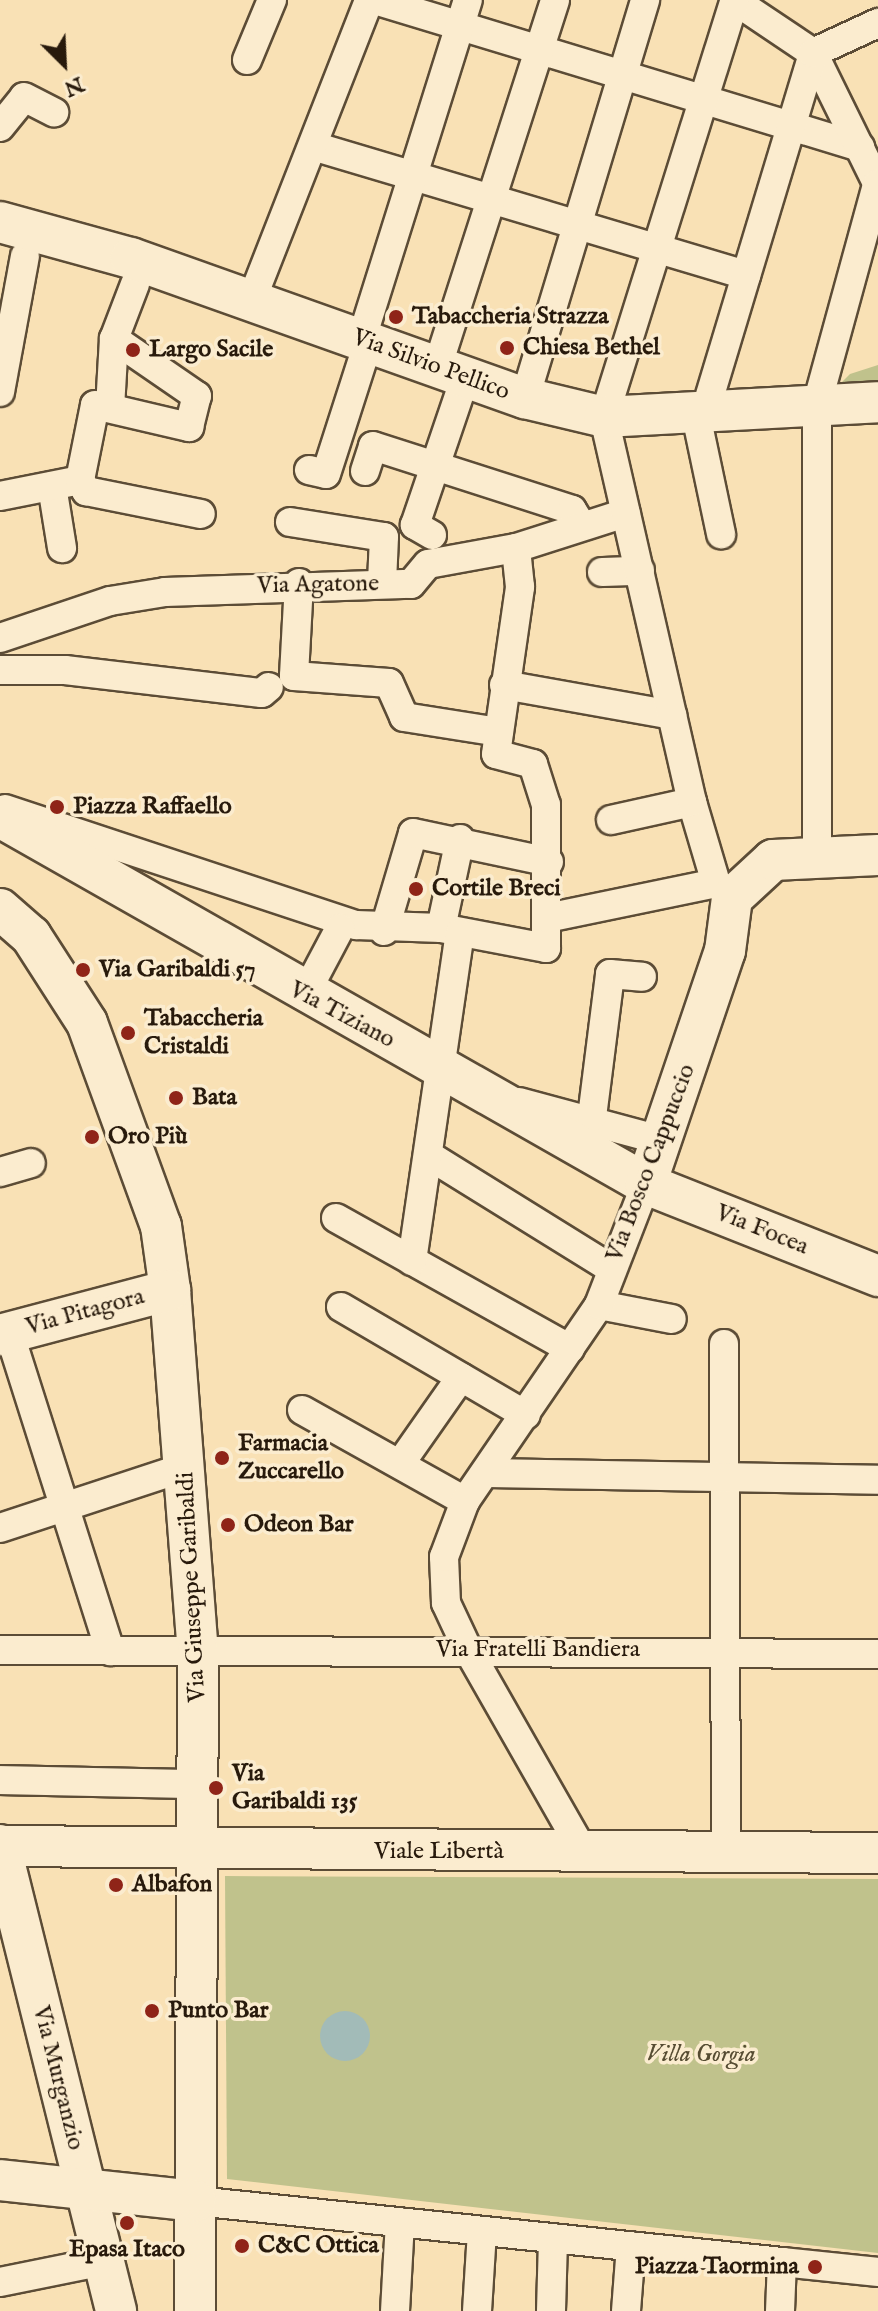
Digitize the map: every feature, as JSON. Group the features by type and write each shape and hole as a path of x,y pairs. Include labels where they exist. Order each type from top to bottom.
{"street":[{"path":"247,60 272,0"},
{"path":"252,299 369,0"},
{"path":"375,0 464,13 539,51 860,147"},
{"path":"432,535 415,525 436,466 451,373 493,200 555,0"},
{"path":"525,398 645,0"},
{"path":"604,417 735,0 813,53 878,184 817,404 817,856"},
{"path":"874,0 878,8"},
{"path":"309,470 326,474 412,176 464,13"},
{"path":"721,534 700,415 746,275 789,125 813,53 878,23"},
{"path":"0,127 24,97 54,112"},
{"path":"313,146 746,275"},
{"name":"Via Silvio Pellico","path":"0,222 252,299 525,398 604,417 700,415 817,404 878,402"},
{"path":"0,392 25,256"},
{"path":"135,284 114,339 102,406 80,480 86,491 201,514"},
{"path":"102,406 189,427 197,396 114,339"},
{"name":"Via Bosco Cappuccio","path":"584,1853 468,1650 446,1603 444,1557 465,1501 599,1305 664,1141 725,951 724,890 692,802 604,417"},
{"path":"365,471 373,446 572,510 582,526"},
{"path":"1,492 80,480"},
{"path":"52,486 62,548"},
{"name":"Via Agatone","path":"0,638 110,601 299,583 411,584 428,564 516,548 626,513"},
{"path":"290,522 384,537 382,583"},
{"path":"0,808 360,928 546,948 554,917 546,805 533,764 496,754 520,587 516,548"},
{"path":"602,572 640,571"},
{"path":"282,681 299,583"},
{"path":"0,670 65,670 262,693 282,681 389,683 404,717 499,732"},
{"path":"504,685 672,715"},
{"path":"611,820 692,802"},
{"name":"Via Tiziano","path":"0,817 304,996 502,1099 646,1184"},
{"path":"304,996 360,928 413,833 460,839 548,866"},
{"path":"412,1261 440,1067 460,839"},
{"path":"554,917 724,890 773,860 878,855"},
{"name":"Via Giuseppe Garibaldi","path":"0,909 55,969 93,1037 161,1226 170,1290 198,1652 195,2311"},
{"path":"592,1117 610,974 642,977"},
{"path":"502,1099 592,1117 664,1141"},
{"path":"428,1155 612,1269"},
{"path":"0,1172 31,1163"},
{"name":"Via Focea","path":"646,1184 878,1276"},
{"path":"336,1218 570,1349"},
{"name":"Via Pitagora","path":"5,1333 170,1290"},
{"path":"599,1305 672,1319"},
{"path":"341,1307 526,1415"},
{"path":"5,1333 65,1507 110,1651"},
{"path":"724,1344 720,1651 726,1853"},
{"path":"400,1464 461,1377"},
{"path":"302,1410 465,1501"},
{"path":"0,1528 186,1467"},
{"path":"487,1473 878,1480"},
{"name":"Via Fratelli Bandiera","path":"0,1650 878,1654"},
{"path":"0,1780 198,1784"},
{"name":"Viale Libertà","path":"0,1845 197,1851 878,1853"},
{"name":"Via Murganzio","path":"0,1845 6,1898 86,2189 116,2311"},
{"path":"1,2176 86,2189 878,2272"},
{"path":"395,2311 400,2222"},
{"path":"477,2311 482,2231"},
{"path":"551,2311 553,2238"},
{"path":"626,2311 631,2246"},
{"path":"0,2282 104,2261"},
{"path":"780,2311 782,2262"}],"green space":[{"path":"878,365 878,381 842,382 850,374"},
{"name":"Villa Gorgia","path":"225,1876 878,1879 878,2253 227,2179"}],"water":[{"path":"345,2011 363,2018 370,2036 363,2054 345,2061 327,2054 320,2036 327,2018"}],"place":[{"name":"Tabaccheria Strazza","path":"396,317"},
{"name":"Chiesa Bethel","path":"507,348"},
{"name":"Largo Sacile","path":"133,350"},
{"name":"Piazza Raffaello","path":"57,807"},
{"name":"Cortile Breci","path":"416,889"},
{"name":"Via Garibaldi 57","path":"83,970"},
{"name":"Tabaccheria Cristaldi","path":"128,1033"},
{"name":"Bata","path":"176,1098"},
{"name":"Oro Più","path":"92,1137"},
{"name":"Farmacia Zuccarello","path":"222,1458"},
{"name":"Odeon Bar","path":"228,1525"},
{"name":"Via Garibaldi 135","path":"216,1788"},
{"name":"Albafon","path":"116,1885"},
{"name":"Punto Bar","path":"152,2011"},
{"name":"Epasa Itaco","path":"127,2223"},
{"name":"C&C Ottica","path":"242,2246"},
{"name":"Piazza Taormina","path":"815,2267"}]}
